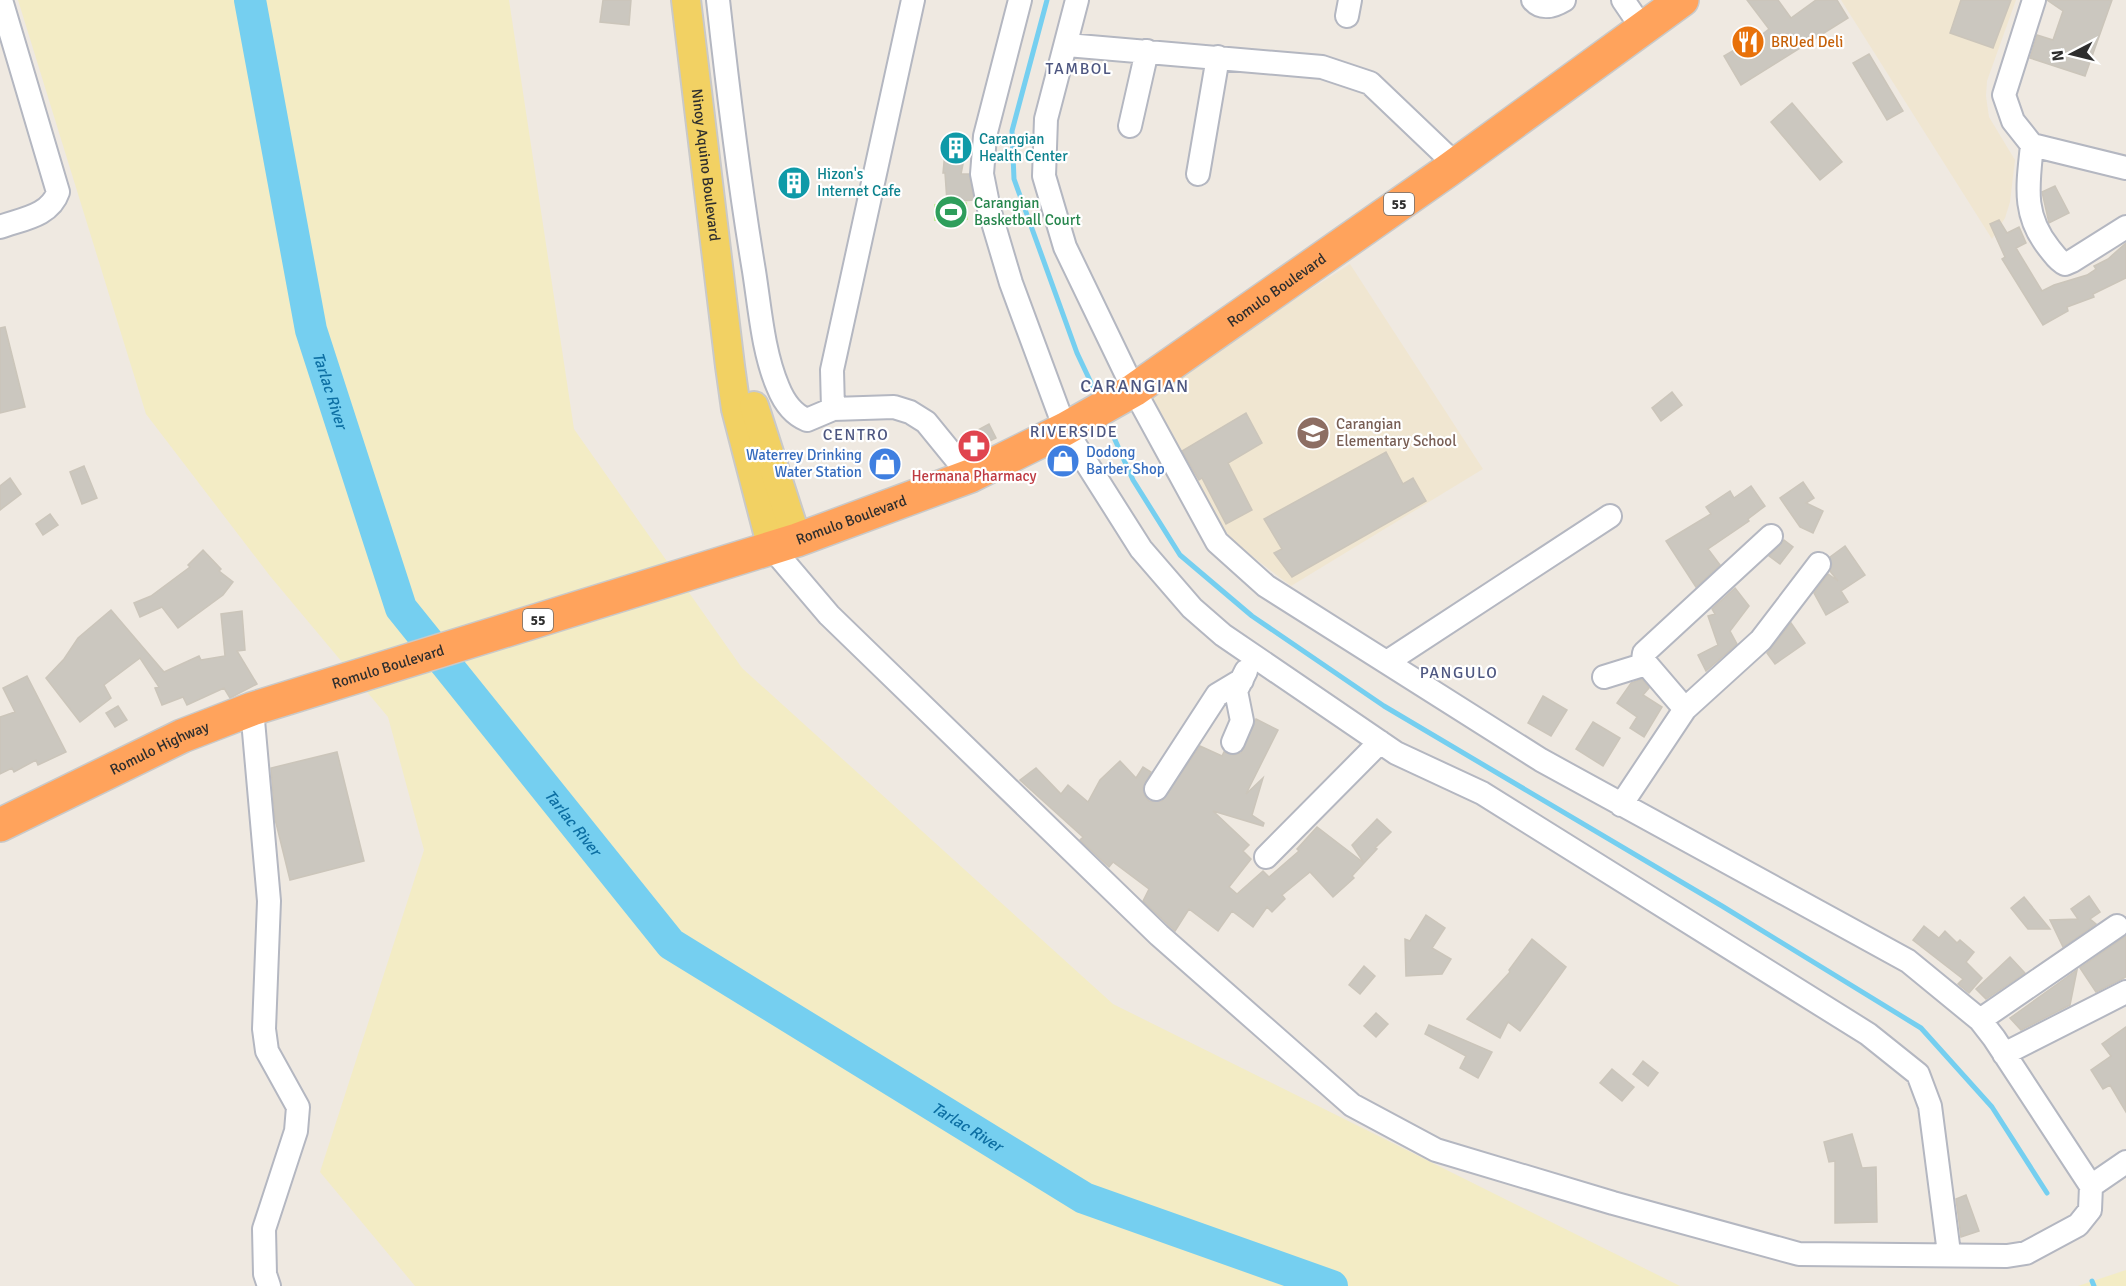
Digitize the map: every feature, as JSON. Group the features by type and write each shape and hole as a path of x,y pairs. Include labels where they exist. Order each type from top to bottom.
{"highway":[{"name":"Romulo Boulevard","path":"323,685 774,548 970,476 1065,429 1134,390 1456,165 1682,0"},
{"name":"Romulo Highway","path":"0,825 182,736 323,685"}],"main road":[{"name":"Ninoy Aquino Boulevard","path":"686,0 728,331 740,354 759,423 774,548"}],"street":[{"path":"0,227 48,210 54,204 58,192 1,0"},
{"path":"718,0 729,104 766,345 777,386 796,416 807,420 833,409 894,407 910,412 926,422 970,476"},
{"path":"833,409 832,370 912,0"},
{"path":"1020,0 985,136 982,174 988,209 1011,283 1065,429 1141,549 1192,608 1254,656 1396,753 1492,799 1868,1034 1918,1074 1929,1106 1949,1253"},
{"path":"774,548 829,615 1159,935 1352,1105 1436,1150 1613,1203 1798,1254 1822,1256 1949,1253 2007,1256 2026,1252 2078,1225 2090,1210 2091,1186 1980,1020 1908,961 1541,760 1266,586 1217,542 1134,390 1065,247 1044,176 1046,119 1077,0"},
{"path":"1533,0 1545,6 1554,6 1564,0"},
{"path":"1623,0 1642,28"},
{"path":"2034,0 2004,95 2013,122 2032,145 2126,168"},
{"path":"1067,45 1322,67 1370,83 1456,165"},
{"path":"1130,126 1147,51"},
{"path":"1198,174 1218,57"},
{"path":"2032,145 2027,195 2032,219 2042,240 2060,261 2066,264 2072,261 2126,227"},
{"path":"1388,662 1610,516"},
{"path":"1685,709 1643,660 1644,653 1771,536"},
{"path":"1621,805 1685,709 1761,640 1819,564"},
{"path":"1233,742 1241,726 1241,712 1236,696 1254,656"},
{"path":"1604,677 1647,664"},
{"path":"1156,789 1217,695 1242,680"},
{"path":"252,709 269,901 264,1029 267,1051 298,1107 296,1131 264,1229 265,1274 269,1286"},
{"path":"1266,857 1380,742"},
{"path":"1980,1020 2117,926"},
{"path":"2004,1054 2126,992"},
{"path":"2091,1186 2126,1162"}],"shaded area":[{"path":"1841,0 2016,0 1987,81 1986,96 1989,117 2015,160 2010,202 2005,218 1992,239"},
{"name":"Carangian Elementary School","path":"1350,264 1483,469 1291,586 1227,537 1145,396"}],"sand":[{"path":"18,0 509,0 574,429 742,668 1113,1004 1680,1286 415,1286 320,1172 424,850 388,717 270,576 146,414"},
{"path":"2126,1270 2126,1286 2078,1286"}],"green space":[{"name":"Carangian Basketball Court","path":"967,202 968,220 934,221 934,204"}],"building":[{"path":"603,0 631,0 629,25 600,22"},
{"path":"1747,0 1778,0 1791,18 1816,0 1837,0 1848,18 1741,85 1724,56 1741,46 1743,49 1769,29"},
{"path":"1961,0 2011,0 1993,48 1950,33"},
{"path":"2047,0 2112,0 2085,76 2030,58 2037,35 2053,40 2063,11"},
{"path":"1869,54 1903,111 1887,120 1853,63"},
{"path":"1792,103 1842,162 1820,180 1771,122"},
{"path":"946,141 967,144 961,174 969,174 974,200 947,202 945,173 943,173"},
{"name":"Hizon's Internet Cafe","path":"784,172 806,174 804,195 782,193"},
{"path":"2055,186 2069,213 2049,223 2042,192"},
{"path":"1999,220 2007,233 2019,227 2026,243 2016,248 2042,291 2087,275 2096,269 2094,266 2108,259 2126,243 2126,278 2093,294 2094,297 2067,307 2068,311 2043,325 2002,259 2005,257 1990,224"},
{"path":"5,327 25,407 0,413 0,328"},
{"path":"1672,392 1682,405 1661,421 1652,408"},
{"path":"1246,413 1262,443 1228,463 1252,510 1226,524 1202,478 1199,480 1182,451"},
{"path":"989,424 996,438 970,451 963,438"},
{"path":"1386,452 1403,484 1413,478 1426,501 1292,577 1274,553 1282,549 1264,519"},
{"name":"Waterrey Drinking Water Station","path":"895,453 900,466 876,477 870,462"},
{"path":"84,466 97,498 82,504 70,472"},
{"path":"10,478 21,494 0,510 0,486"},
{"path":"1803,482 1814,498 1806,503 1823,511 1813,533 1800,527 1780,498"},
{"path":"1751,486 1765,506 1748,519 1749,521 1708,549 1720,565 1696,587 1666,541 1711,514 1706,507 1730,491 1734,498"},
{"path":"50,514 58,525 43,535 36,524"},
{"path":"1784,540 1793,547 1780,564 1769,556"},
{"path":"1845,546 1865,575 1841,591 1848,602 1826,615 1814,593 1828,574 1838,581 1830,571 1832,565 1830,557"},
{"path":"203,550 221,569 219,571 233,582 223,595 178,628 162,607 140,617 134,603 151,596 190,567 188,565"},
{"path":"1735,588 1749,606 1730,631 1737,644 1706,671 1698,655 1718,645 1708,616 1715,614 1712,609"},
{"path":"111,610 164,672 199,656 201,660 225,656 221,614 242,611 245,650 237,651 257,684 230,698 224,688 187,705 183,697 162,705 155,688 159,687 140,658 104,685 111,698 80,722 46,678 64,659 78,638"},
{"path":"1791,623 1805,643 1775,664 1767,653"},
{"path":"27,676 66,752 38,765 36,760 14,772 12,768 0,774 0,717 15,712 3,688"},
{"path":"1642,679 1649,688 1643,695 1662,707 1644,737 1630,728 1637,717 1617,703 1631,683"},
{"path":"1543,696 1567,710 1551,736 1528,723"},
{"path":"118,706 127,720 115,727 106,713"},
{"path":"1256,719 1278,730 1246,794 1263,778 1252,815 1264,823 1263,826 1213,811 1249,845 1243,851 1251,859 1229,887 1237,894 1263,871 1269,877 1299,851 1297,849 1317,827 1364,863 1352,845 1377,819 1391,832 1375,848 1377,849 1352,876 1354,878 1333,897 1310,872 1282,895 1285,899 1272,912 1267,907 1253,927 1232,911 1218,931 1189,909 1175,931 1143,901 1149,889 1113,862 1109,867 1080,840 1083,837 1020,780 1036,768 1061,794 1068,785 1088,802 1100,780 1120,761 1136,778 1143,767 1151,772 1143,788 1144,795 1149,801 1162,801 1200,746 1222,756 1224,752 1234,755 1241,753"},
{"path":"1593,722 1620,738 1603,766 1576,749"},
{"path":"337,752 364,861 290,880 275,819 271,768"},
{"path":"2089,896 2100,912 2090,919 2096,924 2063,947 2050,920 2078,919 2071,909"},
{"path":"2024,897 2050,929 2028,929 2011,908"},
{"path":"1426,915 1445,928 1432,948 1451,959 1442,974 1406,976 1405,939 1410,941"},
{"path":"1924,926 1939,938 1945,931 1957,943 1960,940 1974,952 1966,962 1982,978 1969,993 1958,984 1963,979 1913,940"},
{"path":"2126,936 2126,977 2096,992 2080,968"},
{"path":"1532,939 1566,967 1520,1031 1508,1022 1500,1038 1467,1019 1510,972 1509,970"},
{"path":"2010,957 2025,973 1986,999 1976,989"},
{"path":"1364,966 1375,976 1360,994 1349,985"},
{"path":"2077,970 2070,1005 2021,1030 2010,1018"},
{"path":"1376,1013 1388,1024 1376,1037 1364,1026"},
{"path":"1429,1025 1492,1052 1478,1078 1460,1068 1466,1056 1425,1034"},
{"path":"2126,1027 2126,1112 2110,1085 2103,1089 2091,1070 2111,1056 2102,1044"},
{"path":"1643,1061 1658,1073 1648,1086 1633,1074"},
{"path":"1612,1069 1634,1087 1622,1101 1600,1083"},
{"path":"1852,1134 1862,1168 1876,1167 1877,1222 1835,1223 1835,1161 1829,1162 1824,1142"},
{"path":"1966,1195 1979,1231 1961,1237 1956,1199"}],"waterway":[{"name":"Tarlac River","path":"250,0 311,330 401,608 671,944 1084,1198 1332,1286"},
{"path":"1047,0 1012,131 1014,179 1077,353 1093,387"},
{"path":"1107,422 1133,480 1180,555 1252,616 1384,706 1722,906 1921,1028 1992,1107 2047,1193"},
{"path":"2092,1281 2094,1286"}],"place":[{"name":"BRUed Deli","path":"1748,42"},
{"name":"Carangian Health Center","path":"956,148"},
{"name":"Hizon's Internet Cafe","path":"794,183"},
{"name":"Carangian Basketball Court","path":"951,212"},
{"name":"Carangian Elementary School","path":"1313,433"},
{"name":"Hermana Pharmacy","path":"974,446"},
{"name":"Dodong Barber Shop","path":"1063,461"},
{"name":"Waterrey Drinking Water Station","path":"885,464"}],"district":[{"name":"TAMBOL","path":"1079,68"},
{"name":"CARANGIAN","path":"1135,386"},
{"name":"RIVERSIDE","path":"1074,431"},
{"name":"CENTRO","path":"856,434"},
{"name":"PANGULO","path":"1459,672"}]}
